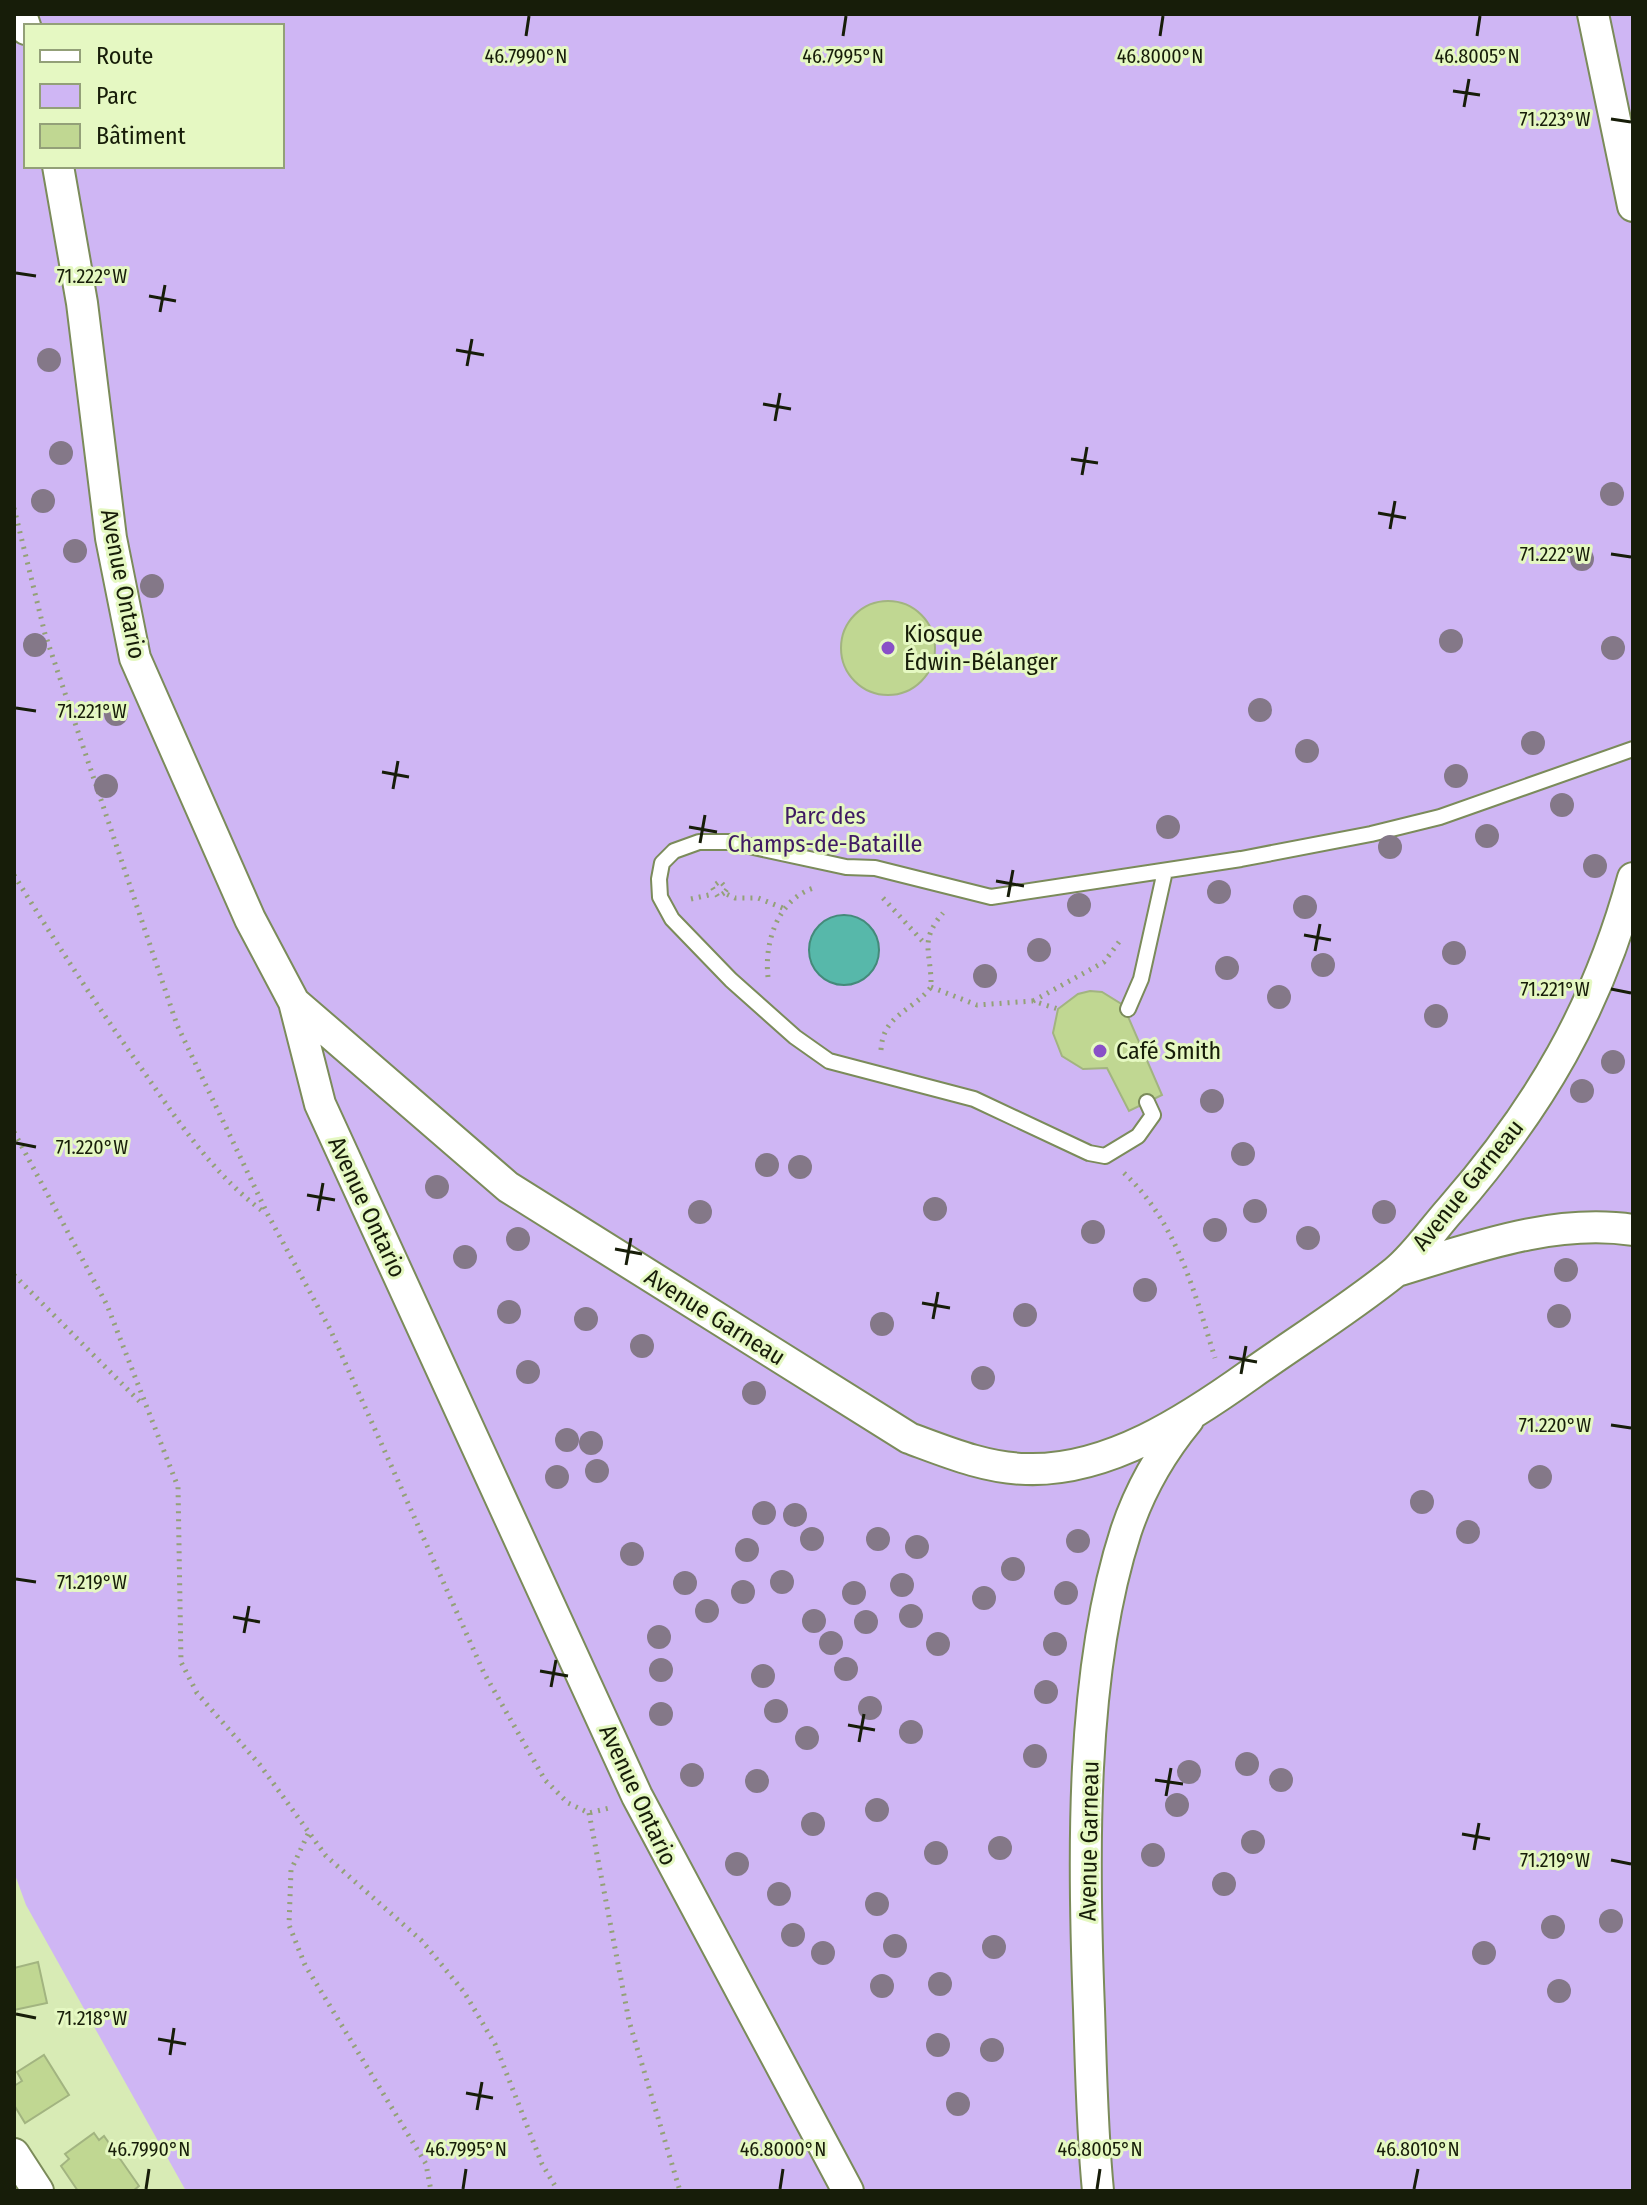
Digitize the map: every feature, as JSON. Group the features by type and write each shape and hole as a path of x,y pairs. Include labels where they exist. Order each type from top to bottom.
{"street":[{"path":"1593,14 1633,206"},
{"name":"Avenue Ontario","path":"58,168 82,303 111,538 135,658 244,905 294,1002 320,1104 637,1796 848,2191"},
{"name":"Avenue Garneau","path":"294,1002 508,1187 909,1438 972,1461 1026,1469 1102,1457 1192,1416 1397,1271 1505,1147 1549,1081 1579,1022 1614,940 1633,878"},
{"name":"Avenue Garneau","path":"1397,1271 1540,1232 1586,1226 1633,1230"},
{"name":"Avenue Garneau","path":"1098,2191 1085,1835 1104,1625 1125,1532 1144,1485 1159,1456 1192,1416"},
{"path":"14,2154 38,2191"}],"lane":[{"path":"1147,1102 1153,1115 1138,1136 1105,1156 1089,1153 974,1099 829,1061 795,1037 731,980 672,919 660,897 662,863 674,851 699,842 731,842 846,867 875,868 991,897 1165,871 1371,834 1440,817 1633,749"},
{"path":"1128,1009 1141,979 1165,871"}],"path":[{"path":"14,508 45,634 177,1025 268,1215 330,1329 484,1673 545,1780 568,1803 589,1813 637,1796"},
{"path":"14,875 67,962 182,1126 236,1192 268,1215"},
{"path":"769,986 766,964 773,928 783,908 808,889 819,886"},
{"path":"724,893 735,898 758,898 783,908"},
{"path":"876,894 907,920 926,945"},
{"path":"888,1077 881,1051 882,1034 889,1021 920,1001 931,987 926,945 931,927 945,910 975,894"},
{"path":"1033,1001 1104,962 1124,934"},
{"path":"931,987 977,1005 1033,1001 1058,1009"},
{"path":"14,1132 107,1305 178,1487 181,1662 197,1693 260,1765 326,1856 422,1941 464,1992 495,2044 542,2164 558,2191"},
{"path":"1105,1156 1142,1190 1186,1263 1225,1392"},
{"path":"14,1275 145,1407"},
{"path":"589,1813 629,2021 680,2191"},
{"path":"308,1834 291,1870 289,1925 305,1965 426,2164 431,2191"}],"green space":[{"name":"Parc des Champs-de-Bataille","path":"14,14 1633,14 1633,2191 186,2191 26,1905 14,1872"}],"water":[{"path":"844,915 863,921 873,931 879,950 873,969 863,979 844,985 825,979 815,969 809,950 815,931 825,921"}],"building":[{"name":"Kiosque Édwin-Bélanger","path":"888,601 906,604 922,614 932,630 935,648 932,666 922,682 906,692 888,695 870,692 854,682 844,666 841,648 844,630 854,614 870,604"},
{"name":"Café Smith","path":"1102,992 1123,1005 1162,1095 1129,1111 1107,1068 1083,1069 1062,1056 1053,1033 1058,1009 1078,994"},
{"path":"38,1962 47,2003 14,2010 14,1968"},
{"path":"44,2055 69,2095 25,2123 14,2105 14,2086 22,2081 17,2072"},
{"path":"94,2133 99,2140 104,2136 139,2186 133,2191 78,2191 61,2166 69,2159 65,2154"}],"place":[{"name":"Kiosque Édwin-Bélanger","path":"888,648"},
{"name":"Café Smith","path":"1100,1051"}]}
